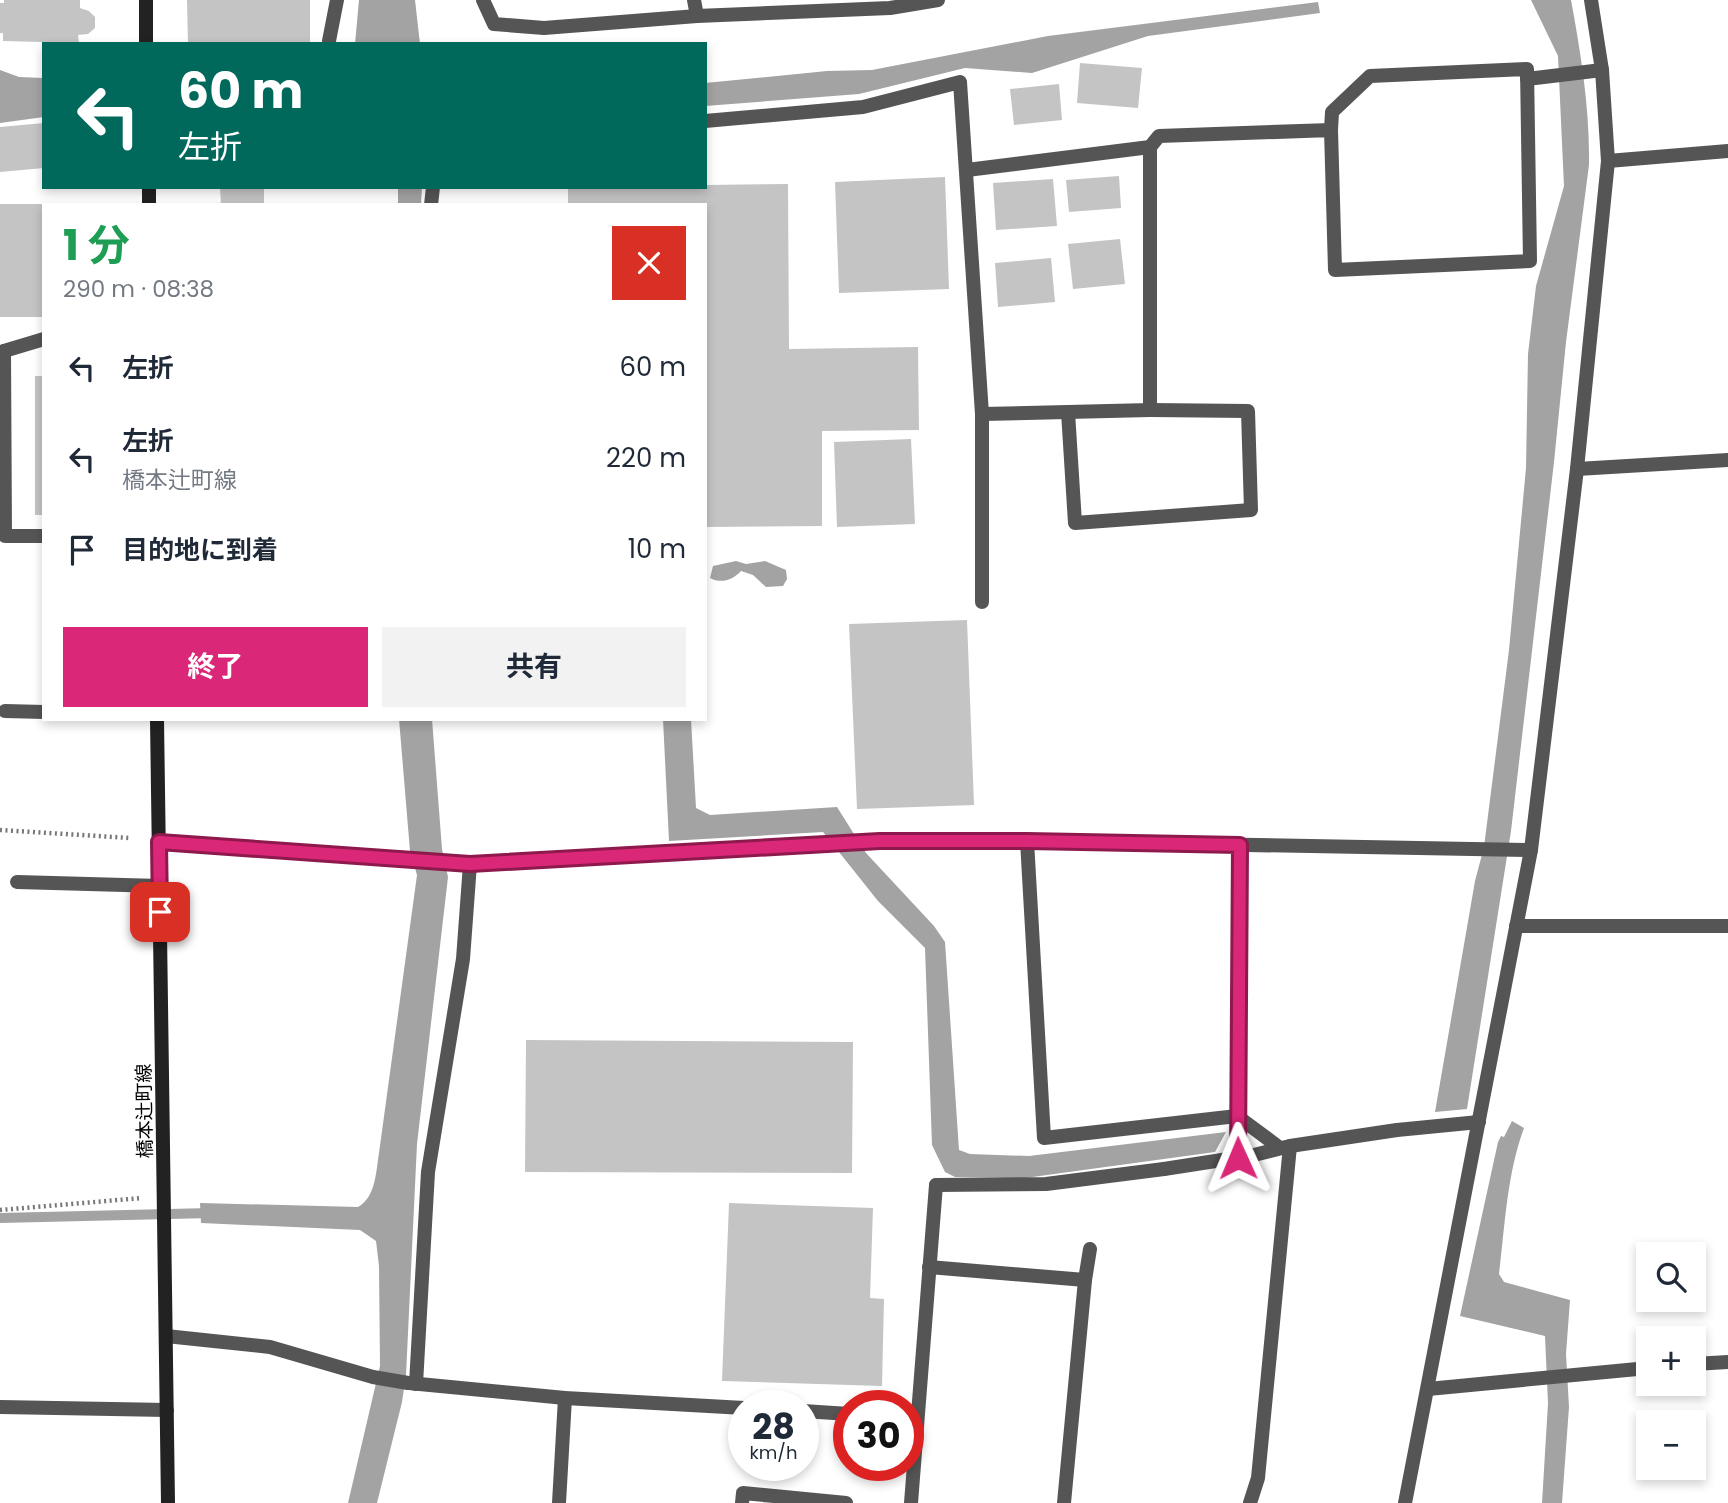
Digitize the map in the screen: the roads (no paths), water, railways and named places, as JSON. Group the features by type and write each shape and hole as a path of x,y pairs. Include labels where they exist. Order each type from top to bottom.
{"main road":[{"path":"146,0 146,42"},
{"name":"橋本辻町線","path":"154,721 160,886 168,1503"}],"street":[{"path":"330,41 337,0"},
{"path":"483,0 494,24 544,28 697,16 890,8 938,0"},
{"path":"694,0 697,16"},
{"path":"1405,1503 1531,850 1577,469 1608,162 1602,70 1591,0"},
{"path":"1527,69 1530,261 1335,270 1331,130 1332,112 1370,76 1527,69"},
{"path":"1527,79 1602,70"},
{"path":"707,121 863,107 960,82 982,414 982,602"},
{"path":"1150,410 1150,147 1159,136 1331,130"},
{"path":"967,170 1150,147"},
{"path":"1608,162 1728,151"},
{"path":"42,340 2,352 5,536 42,536"},
{"path":"982,414 1150,410 1248,411 1251,510 1075,523 1068,412"},
{"path":"1577,469 1728,460"},
{"path":"5,710 42,712"},
{"path":"159,842 470,864 880,841 1531,850"},
{"path":"1027,841 1044,1138 1237,1116 1285,1147"},
{"path":"1238,1158 1240,845"},
{"path":"412,1384 428,1172 463,959 470,864"},
{"path":"17,882 160,886"},
{"path":"1516,926 1728,926"},
{"path":"916,1390 936,1185 1046,1184 1238,1158 1285,1147 1397,1130 1479,1122"},
{"path":"1250,1503 1258,1478 1285,1147"},
{"path":"1064,1503 1090,1249"},
{"path":"929,1267 1085,1280"},
{"path":"166,1336 270,1347 373,1377 412,1384 565,1398 728,1407"},
{"path":"1706,1364 1728,1363"},
{"path":"1428,1389 1636,1369"},
{"path":"559,1503 565,1398"},
{"path":"0,1407 167,1410"},
{"path":"911,1503 912,1481"},
{"path":"742,1503 743,1493 846,1503"}],"waterway":[{"path":"0,1218 211,1213"}]}
